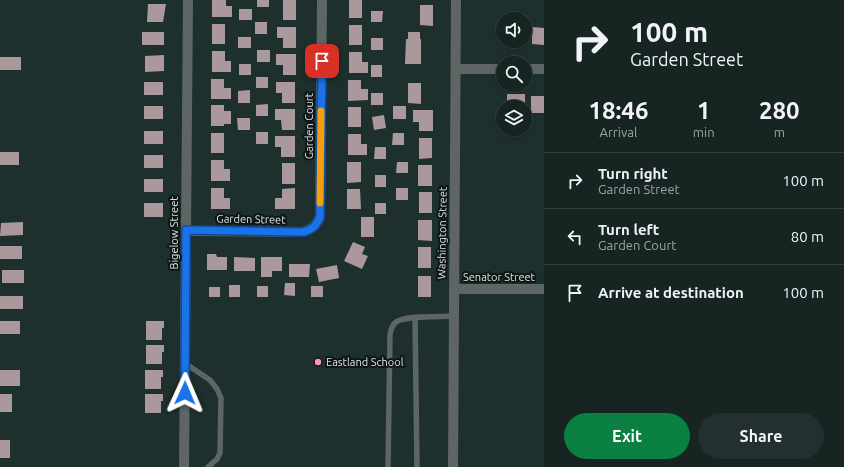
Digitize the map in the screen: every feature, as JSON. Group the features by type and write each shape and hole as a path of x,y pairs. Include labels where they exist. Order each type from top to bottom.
{"street":[{"name":"Bigelow Street","path":"184,467 188,0"},
{"name":"Garden Court","path":"314,227 320,217 322,0"},
{"name":"Washington Street","path":"453,467 456,0"},
{"path":"456,69 496,69"},
{"path":"532,69 544,69"},
{"name":"Garden Street","path":"186,230 303,232 314,227"},
{"name":"Senator Street","path":"454,289 544,289"}],"lane":[{"path":"388,467 390,334 392,327 397,322 415,318 454,316"},
{"path":"415,318 417,467"},
{"path":"186,364 210,380 217,389 221,398 220,453 217,459 208,467"}],"building":[{"path":"212,0 226,0 226,6 232,6 232,17 212,17"},
{"path":"257,0 269,0 269,7 257,7"},
{"path":"283,0 296,0 296,20 283,20"},
{"path":"349,0 362,0 362,18 349,18"},
{"path":"148,4 166,4 163,22 147,22"},
{"path":"420,5 433,5 433,26 420,25"},
{"path":"239,9 252,9 252,20 239,20"},
{"path":"371,11 383,11 382,22 371,22"},
{"path":"255,22 267,22 267,34 255,34"},
{"path":"212,24 225,24 225,44 212,44"},
{"path":"349,25 362,25 362,45 349,45"},
{"path":"277,27 296,27 296,48 283,48 283,38 277,38"},
{"path":"532,27 544,28 544,45 532,44"},
{"path":"142,32 164,32 164,45 142,45"},
{"path":"408,32 420,32 421,64 405,64 406,39 408,39"},
{"path":"238,37 251,37 251,48 238,48"},
{"path":"371,38 383,38 383,50 371,50"},
{"path":"257,50 270,50 270,62 257,62"},
{"path":"212,51 225,51 225,61 231,61 231,72 212,72"},
{"path":"349,52 362,52 362,62 368,62 368,73 349,73"},
{"path":"276,54 296,54 296,75 283,75 283,65 276,65"},
{"path":"164,55 164,71 145,72 145,56"},
{"path":"0,57 21,57 21,70 0,70"},
{"path":"239,64 251,64 251,75 239,75"},
{"path":"371,65 382,65 382,77 371,77"},
{"path":"256,77 268,77 268,88 256,88"},
{"path":"211,79 224,79 224,88 231,88 231,99 211,99"},
{"path":"348,80 361,80 361,89 368,89 368,100 348,101"},
{"path":"144,82 163,82 163,95 144,95"},
{"path":"276,82 295,82 295,103 282,103 282,93 276,93"},
{"path":"408,83 421,83 421,104 408,103"},
{"path":"250,90 250,103 238,103 238,91"},
{"path":"371,93 383,93 383,105 371,105"},
{"path":"507,94 525,94 525,100 507,100"},
{"path":"531,96 544,96 544,113 532,113"},
{"path":"268,104 268,116 256,116 256,105"},
{"path":"211,105 224,105 224,111 231,111 231,124 224,124 224,126 211,126"},
{"path":"144,106 163,106 163,119 144,119"},
{"path":"393,106 406,106 406,119 393,119"},
{"path":"348,107 361,107 361,127 348,127"},
{"path":"275,109 295,109 295,130 282,130 281,120 275,120"},
{"path":"413,110 433,110 433,131 419,131 419,122 413,122"},
{"path":"384,115 386,128 374,130 372,117"},
{"path":"237,118 250,118 250,130 238,130"},
{"path":"144,131 163,131 163,144 144,144"},
{"path":"256,132 268,132 268,144 256,144"},
{"path":"211,133 224,133 224,153 211,153"},
{"path":"393,133 404,133 404,145 392,145"},
{"path":"348,134 361,134 361,144 367,144 367,155 348,155"},
{"path":"275,136 295,136 295,157 281,157 281,147 275,147"},
{"path":"419,138 432,138 432,158 419,159"},
{"path":"375,147 386,147 386,159 374,159"},
{"path":"0,152 19,152 19,165 0,165"},
{"path":"144,155 163,155 163,168 144,168"},
{"path":"211,160 224,160 224,169 230,169 230,181 211,181"},
{"path":"347,162 361,162 361,182 347,183"},
{"path":"397,162 408,162 408,173 396,173"},
{"path":"282,163 295,163 295,184 282,184"},
{"path":"418,165 432,165 432,186 418,186"},
{"path":"375,175 386,175 386,187 375,187"},
{"path":"144,179 163,179 163,192 144,192"},
{"path":"211,188 224,188 224,198 230,198 230,209 211,209"},
{"path":"295,188 295,209 275,209 275,198 282,198 282,189"},
{"path":"396,188 408,188 408,200 396,200"},
{"path":"347,189 360,189 361,209 347,209"},
{"path":"419,192 432,192 432,213 419,213"},
{"path":"144,203 163,203 163,217 144,217"},
{"path":"375,203 386,203 386,214 375,214"},
{"path":"361,217 374,217 374,237 361,237"},
{"path":"418,220 432,220 432,241 418,240"},
{"path":"23,222 23,235 0,236 1,223"},
{"path":"353,242 365,247 362,254 368,256 362,269 344,261"},
{"path":"0,246 22,246 22,259 0,259"},
{"path":"418,247 431,247 431,268 418,268"},
{"path":"207,254 216,254 217,257 227,257 227,270 207,270"},
{"path":"234,257 255,258 255,271 234,271"},
{"path":"261,257 282,257 282,271 272,271 272,277 261,277"},
{"path":"289,264 310,264 309,277 289,277"},
{"path":"337,265 339,278 319,282 316,269"},
{"path":"2,270 24,270 24,283 2,283"},
{"path":"418,276 431,276 431,297 418,297"},
{"path":"285,283 295,283 295,296 284,295"},
{"path":"229,285 240,285 240,297 229,297"},
{"path":"257,286 268,286 268,297 257,297"},
{"path":"311,286 323,286 323,297 311,297"},
{"path":"209,287 220,287 220,297 209,297"},
{"path":"0,296 23,296 23,309 0,309"},
{"path":"0,321 20,321 20,334 0,334"},
{"path":"146,321 164,321 164,328 162,328 162,340 146,340"},
{"path":"146,345 164,345 164,352 162,352 162,364 146,364"},
{"path":"0,370 20,370 20,386 0,386"},
{"path":"145,370 163,370 163,377 161,377 161,389 145,389"},
{"path":"0,394 12,394 12,412 0,412"},
{"path":"145,394 163,394 163,401 161,401 161,413 145,413"},
{"path":"0,440 10,440 10,458 0,458"}],"slow traffic":[{"path":"320,203 321,111"}],"place":[{"name":"Eastland School","path":"318,362"}],"route":[{"path":"185,393 186,230 303,232 314,227 320,217 322,61"}]}
